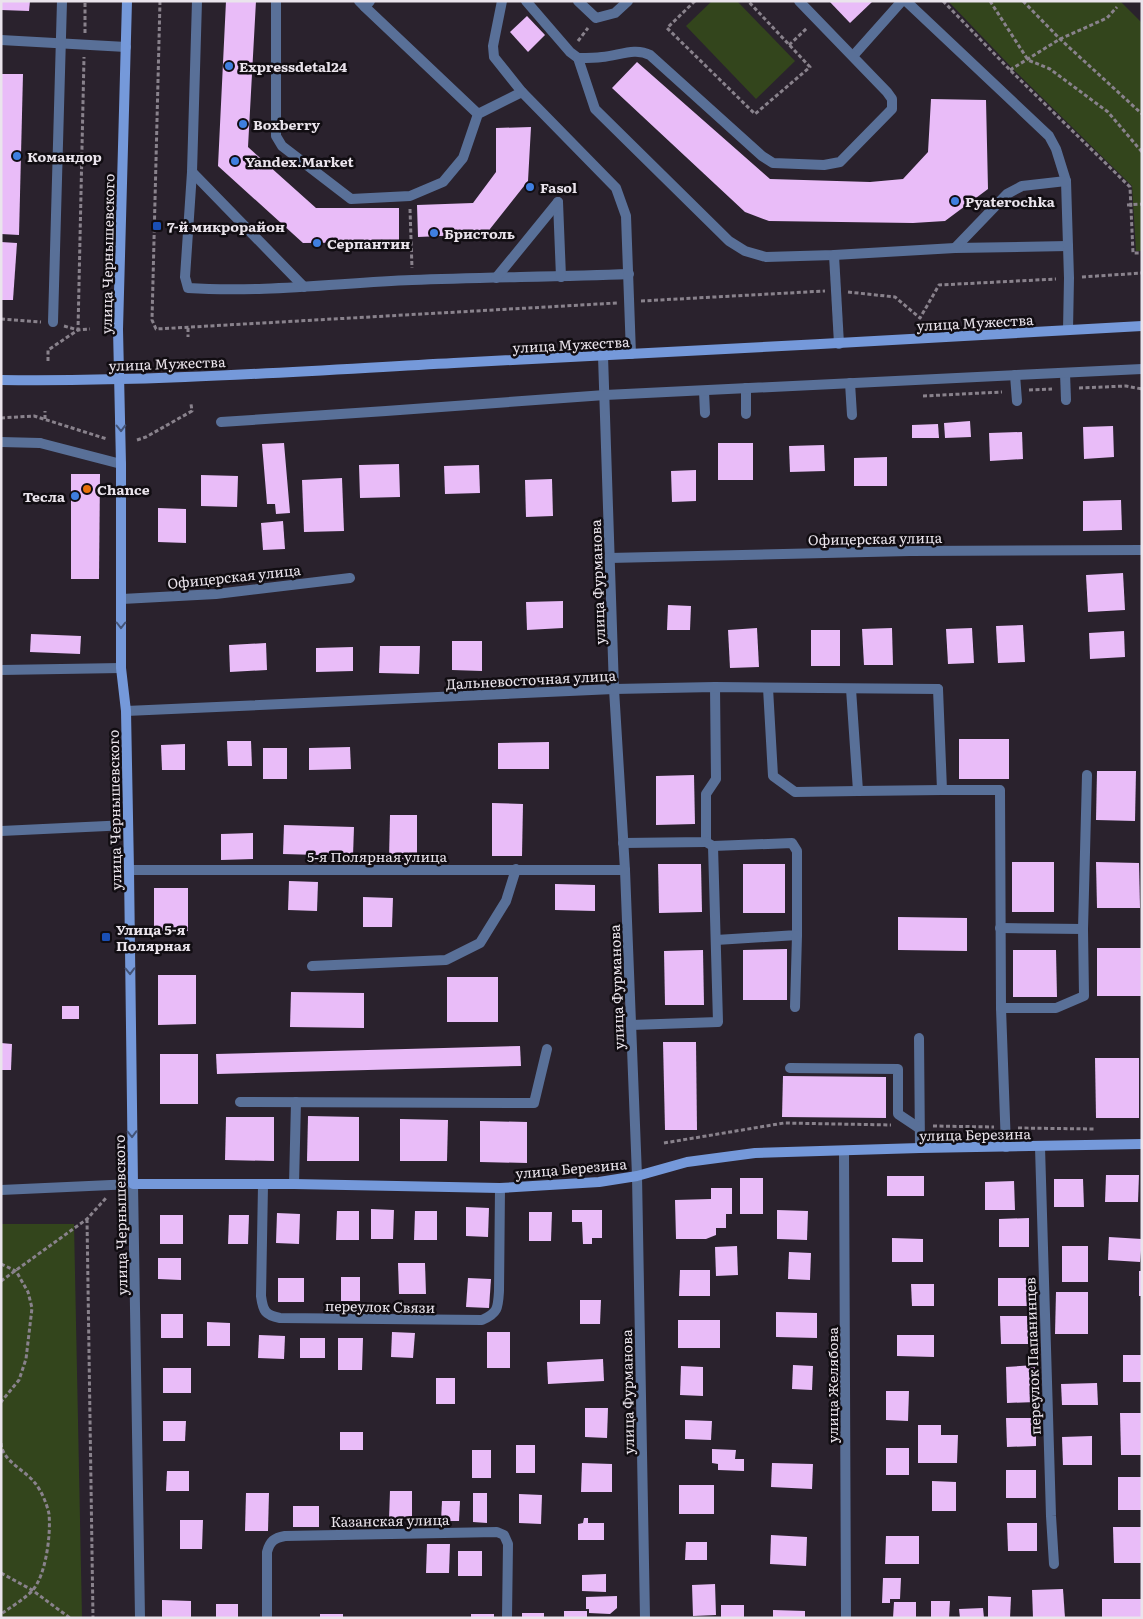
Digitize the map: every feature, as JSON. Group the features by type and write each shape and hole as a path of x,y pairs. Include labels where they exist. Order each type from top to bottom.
{"street":[{"path":"53,322 62,1"},
{"name":"улица Чернышевского","path":"127,1 118,330 121,464 121,668 126,711 140,1618"},
{"path":"197,1 192,172 186,277 188,288 304,287 412,280 629,274"},
{"path":"276,1 276,136 282,146 351,199 410,196 443,182 463,158 478,114 522,92"},
{"path":"502,1 492,46 494,57 522,92 616,188 626,216 631,354"},
{"path":"526,1 574,55 595,109 729,241 745,251 766,257 955,248 1068,246"},
{"path":"578,1 596,18 615,13 628,1"},
{"path":"574,55 601,58 636,51 650,54 762,156 773,163 824,165 840,162 892,109 892,99 799,1"},
{"path":"853,56 904,1 1050,136 1066,182 1069,278 1068,330"},
{"path":"365,3 478,114"},
{"path":"1,40 126,47"},
{"path":"192,172 304,287"},
{"path":"955,248 1007,194 1022,186 1066,182"},
{"path":"496,278 558,202 561,277"},
{"path":"834,255 839,344"},
{"name":"улица Мужества","path":"1,380 190,377 839,344 1142,326"},
{"name":"улица Фурманова","path":"603,356 614,689 625,870 637,1176 645,1618"},
{"path":"221,422 605,395 1142,369"},
{"path":"1066,373 1066,400"},
{"path":"1015,375 1016,396"},
{"path":"850,383 852,414"},
{"path":"746,388 746,414"},
{"path":"704,390 705,413"},
{"path":"1,442 40,443 121,464"},
{"name":"Офицерская улица","path":"609,558 910,551 1142,550"},
{"name":"Офицерская улица","path":"122,598 216,594 350,578"},
{"path":"1,670 121,668"},
{"path":"631,1025 718,1022 716,940 706,794 716,779 715,687"},
{"name":"Дальневосточная улица","path":"126,711 614,689 715,687 938,689 942,790"},
{"path":"768,688 773,776 795,792 1000,790 1001,1008 1006,1147"},
{"path":"851,689 858,791"},
{"path":"1001,1008 1056,1008 1084,996 1083,929 1087,775"},
{"path":"1,831 128,825"},
{"path":"623,843 792,843 797,851 795,1007"},
{"path":"312,966 446,960 480,943 506,901 516,869"},
{"name":"5-я Полярная улица","path":"129,870 625,870"},
{"path":"1000,928 1083,929"},
{"path":"716,940 797,935"},
{"path":"919,1038 920,1148"},
{"path":"240,1102 534,1103 547,1050"},
{"path":"790,1068 898,1069 898,1114 919,1128"},
{"path":"294,1184 296,1102"},
{"name":"улица Березина","path":"1,1190 133,1184 294,1184 500,1188 599,1182 637,1176 687,1162 755,1153 1142,1144"},
{"name":"переулок Папанинцев","path":"1040,1147 1054,1564"},
{"name":"улица Желябова","path":"844,1151 846,1618"},
{"name":"переулок Связи","path":"263,1185 261,1296 263,1308 269,1316 280,1318 482,1320 492,1316 498,1307 500,1188"},
{"name":"Казанская улица","path":"267,1618 267,1552 270,1543 276,1538 285,1536 497,1532 504,1535 508,1544 507,1618"}],"path":[{"path":"78,330 85,1"},
{"path":"160,1 152,320 156,329 836,291 895,296 920,318 939,285 1142,273"},
{"path":"695,1 667,28 755,114 810,67 748,1"},
{"path":"990,1 1028,60 1050,69 1108,112 1142,152"},
{"path":"1023,1 1060,39 1142,114"},
{"path":"1010,70 1060,39 1108,18 1117,7"},
{"path":"574,55 596,18"},
{"path":"789,45 817,19"},
{"path":"410,196 412,280"},
{"path":"1126,205 1142,204"},
{"path":"1,319 53,322"},
{"path":"188,328 188,337"},
{"path":"48,361 48,350 78,330 90,329"},
{"path":"923,396 1016,396 1066,389 1126,386 1142,388"},
{"path":"137,440 146,438 192,411 191,404"},
{"path":"45,411 45,419"},
{"path":"1,418 34,416 108,439"},
{"path":"1,1281 87,1219 107,1198"},
{"path":"87,1219 93,1618"},
{"path":"1,1264 16,1271 28,1292 32,1308 24,1366 19,1380 1,1402"},
{"path":"1,1443 6,1456 36,1483 49,1514 45,1566 32,1590 1,1614"},
{"path":"1,1573 32,1590 70,1618"}],"green space":[{"path":"712,1 737,1 795,61 756,99 686,26"},
{"path":"948,1 1120,1 1142,23 1142,251 1136,251 1132,186 1015,71"},
{"path":"1,1224 74,1224 82,1618 1,1618"}],"building":[{"path":"1,1 30,1 29,11 1,10"},
{"path":"226,1 256,1 248,147 316,208 399,208 399,242 303,243 218,166"},
{"path":"829,1 873,1 850,23"},
{"path":"527,16 545,35 528,52 510,32"},
{"path":"637,62 770,179 870,182 903,179 928,152 931,99 986,100 988,189 945,221 913,223 769,221 745,212 612,88"},
{"path":"1,74 23,74 19,235 1,234"},
{"path":"531,127 528,181 486,234 418,237 417,205 473,203 496,172 496,128"},
{"path":"1,242 17,243 13,300 1,300"},
{"path":"970,421 971,437 945,438 944,423"},
{"path":"938,424 939,438 912,438 912,425"},
{"path":"1113,426 1114,457 1084,459 1083,427"},
{"path":"1022,432 1023,459 990,461 989,433"},
{"path":"284,443 290,513 276,514 275,504 267,504 262,444"},
{"path":"718,443 753,443 753,480 718,480"},
{"path":"824,445 825,471 790,472 789,446"},
{"path":"887,457 887,486 854,486 854,458"},
{"path":"399,464 400,497 360,498 359,465"},
{"path":"479,465 480,493 445,494 444,466"},
{"path":"696,470 696,501 672,502 671,471"},
{"path":"71,474 100,474 99,579 71,579"},
{"path":"201,475 238,476 237,507 201,506"},
{"path":"342,478 344,531 304,532 302,480"},
{"path":"552,479 553,516 526,517 525,480"},
{"path":"1121,500 1122,530 1083,531 1083,501"},
{"path":"158,508 186,509 186,543 158,542"},
{"path":"283,521 285,549 263,550 261,523"},
{"path":"1123,573 1125,610 1088,612 1086,575"},
{"path":"563,601 563,628 527,630 526,602"},
{"path":"668,605 691,606 690,630 667,630"},
{"path":"1023,625 1025,662 998,663 996,626"},
{"path":"757,628 759,667 730,668 728,630"},
{"path":"892,628 893,665 864,665 862,629"},
{"path":"972,628 974,663 948,664 946,629"},
{"path":"811,630 840,630 840,666 811,666"},
{"path":"1124,631 1125,657 1090,659 1089,633"},
{"path":"31,634 81,636 80,654 30,652"},
{"path":"452,641 482,641 482,671 452,670"},
{"path":"266,643 267,670 230,672 229,645"},
{"path":"380,646 420,646 419,674 379,673"},
{"path":"353,647 353,671 316,672 316,648"},
{"path":"959,739 1009,739 1009,779 959,779"},
{"path":"227,741 251,741 252,766 228,766"},
{"path":"549,742 549,769 498,769 498,743"},
{"path":"185,744 185,770 162,770 161,745"},
{"path":"350,747 351,769 309,770 309,748"},
{"path":"263,748 287,748 287,779 263,779"},
{"path":"1097,771 1136,771 1135,821 1096,820"},
{"path":"694,775 695,824 656,825 656,776"},
{"path":"492,803 523,804 522,856 492,856"},
{"path":"390,815 417,815 417,859 389,859"},
{"path":"284,825 354,827 353,856 283,854"},
{"path":"253,833 253,859 221,860 221,834"},
{"path":"1012,862 1054,862 1054,912 1012,912"},
{"path":"1096,862 1139,863 1140,908 1097,908"},
{"path":"658,864 701,864 702,912 659,913"},
{"path":"743,864 785,864 785,913 743,913"},
{"path":"289,881 318,882 317,911 288,910"},
{"path":"555,884 595,885 595,911 555,910"},
{"path":"154,888 188,888 188,931 154,931"},
{"path":"363,897 393,898 392,927 363,927"},
{"path":"898,917 967,918 967,951 898,950"},
{"path":"1097,948 1141,948 1141,996 1097,996"},
{"path":"787,949 787,1000 743,1000 743,950"},
{"path":"703,950 704,1005 665,1005 664,951"},
{"path":"1013,950 1056,950 1057,997 1013,997"},
{"path":"158,975 196,975 196,1024 158,1025"},
{"path":"447,977 498,977 498,1022 447,1022"},
{"path":"291,992 364,993 364,1028 290,1027"},
{"path":"62,1006 79,1006 79,1019 62,1019"},
{"path":"663,1042 696,1042 697,1130 665,1130"},
{"path":"1,1043 12,1044 11,1070 1,1070"},
{"path":"520,1046 521,1066 217,1074 216,1054"},
{"path":"160,1054 198,1054 198,1104 160,1104"},
{"path":"1095,1058 1139,1058 1139,1118 1096,1118"},
{"path":"783,1076 886,1077 886,1118 782,1117"},
{"path":"308,1116 359,1117 359,1161 307,1161"},
{"path":"226,1117 274,1117 274,1161 225,1160"},
{"path":"400,1119 448,1120 447,1161 400,1161"},
{"path":"480,1121 527,1122 527,1163 480,1162"},
{"path":"1106,1175 1139,1175 1138,1202 1105,1202"},
{"path":"887,1176 924,1176 924,1196 887,1196"},
{"path":"740,1178 763,1178 763,1214 740,1214"},
{"path":"1054,1179 1083,1179 1084,1207 1054,1207"},
{"path":"1014,1181 1015,1210 985,1210 985,1182"},
{"path":"711,1188 732,1188 732,1214 726,1214 726,1228 716,1228 716,1235 706,1239 676,1239 675,1200 711,1199"},
{"path":"466,1207 489,1208 488,1237 466,1236"},
{"path":"371,1209 394,1210 393,1239 371,1239"},
{"path":"572,1210 602,1210 602,1238 592,1238 592,1244 583,1244 582,1222 572,1222"},
{"path":"777,1210 808,1211 807,1240 777,1239"},
{"path":"337,1211 359,1211 359,1240 336,1240"},
{"path":"415,1211 437,1211 437,1240 414,1240"},
{"path":"529,1212 552,1212 551,1241 529,1241"},
{"path":"277,1213 300,1214 299,1244 276,1243"},
{"path":"160,1215 183,1215 183,1244 160,1244"},
{"path":"229,1215 249,1215 248,1244 228,1244"},
{"path":"1029,1218 1029,1247 999,1247 999,1219"},
{"path":"1109,1237 1142,1239 1140,1262 1108,1260"},
{"path":"892,1238 923,1239 923,1262 892,1262"},
{"path":"737,1246 738,1275 716,1276 715,1247"},
{"path":"1062,1246 1088,1246 1088,1282 1062,1282"},
{"path":"789,1252 811,1253 810,1280 788,1279"},
{"path":"158,1258 181,1258 181,1280 158,1279"},
{"path":"398,1263 425,1263 426,1294 399,1294"},
{"path":"680,1270 710,1270 710,1296 679,1296"},
{"path":"1139,1271 1142,1271 1142,1296 1139,1296"},
{"path":"341,1277 360,1277 360,1301 341,1301"},
{"path":"278,1278 304,1278 304,1302 278,1302"},
{"path":"468,1278 491,1279 489,1308 466,1307"},
{"path":"998,1278 1028,1278 1028,1306 998,1306"},
{"path":"911,1284 934,1284 934,1306 912,1306"},
{"path":"1056,1292 1088,1292 1088,1334 1055,1334"},
{"path":"580,1300 601,1300 600,1324 580,1324"},
{"path":"776,1312 817,1313 817,1338 776,1337"},
{"path":"161,1314 183,1314 183,1338 161,1338"},
{"path":"1000,1316 1030,1316 1030,1344 1001,1344"},
{"path":"678,1320 720,1320 720,1348 678,1348"},
{"path":"207,1322 230,1323 230,1346 207,1346"},
{"path":"392,1332 415,1333 413,1358 391,1357"},
{"path":"487,1332 510,1332 510,1368 487,1368"},
{"path":"259,1335 285,1336 284,1359 258,1358"},
{"path":"897,1335 934,1335 934,1357 897,1356"},
{"path":"300,1338 325,1338 325,1358 300,1358"},
{"path":"338,1338 363,1338 362,1370 338,1370"},
{"path":"1123,1355 1142,1355 1142,1382 1123,1382"},
{"path":"603,1359 604,1381 548,1384 547,1362"},
{"path":"793,1365 813,1366 812,1390 792,1389"},
{"path":"1035,1365 1036,1402 1007,1403 1006,1367"},
{"path":"681,1366 703,1367 703,1396 680,1395"},
{"path":"163,1368 191,1368 191,1393 163,1393"},
{"path":"436,1378 455,1378 455,1404 436,1404"},
{"path":"1097,1383 1098,1405 1062,1405 1061,1384"},
{"path":"886,1391 909,1391 908,1421 886,1420"},
{"path":"585,1408 608,1408 607,1438 585,1437"},
{"path":"1120,1413 1142,1413 1142,1455 1121,1455"},
{"path":"1006,1418 1036,1418 1036,1446 1007,1447"},
{"path":"685,1420 712,1421 711,1440 685,1439"},
{"path":"163,1421 186,1421 185,1441 163,1441"},
{"path":"918,1425 941,1425 941,1435 958,1435 957,1463 918,1463"},
{"path":"340,1432 363,1432 363,1450 340,1450"},
{"path":"1092,1436 1092,1465 1063,1465 1062,1437"},
{"path":"516,1445 535,1445 535,1473 516,1473"},
{"path":"886,1448 909,1448 909,1475 886,1475"},
{"path":"712,1449 736,1450 735,1459 744,1459 744,1471 718,1470 718,1464 712,1463"},
{"path":"472,1450 491,1450 491,1478 472,1478"},
{"path":"582,1463 612,1464 612,1492 581,1492"},
{"path":"772,1463 813,1464 812,1489 771,1487"},
{"path":"1006,1470 1036,1470 1036,1498 1006,1498"},
{"path":"167,1471 189,1471 189,1491 166,1491"},
{"path":"1118,1477 1142,1477 1142,1510 1118,1510"},
{"path":"932,1481 956,1482 956,1511 932,1511"},
{"path":"679,1485 714,1485 714,1514 679,1514"},
{"path":"390,1491 412,1491 412,1520 389,1520"},
{"path":"246,1493 269,1493 268,1531 245,1531"},
{"path":"473,1493 487,1493 487,1523 473,1522"},
{"path":"519,1494 542,1495 541,1524 519,1523"},
{"path":"442,1501 460,1501 459,1521 441,1521"},
{"path":"293,1506 319,1506 319,1527 293,1527"},
{"path":"584,1518 588,1518 588,1523 604,1523 604,1540 578,1540 578,1524 583,1523"},
{"path":"180,1520 203,1520 202,1549 180,1549"},
{"path":"1007,1523 1037,1523 1037,1551 1008,1551"},
{"path":"1113,1527 1142,1527 1142,1563 1114,1563"},
{"path":"771,1535 807,1537 806,1566 770,1564"},
{"path":"886,1536 919,1536 919,1564 885,1564"},
{"path":"686,1542 707,1542 707,1560 685,1560"},
{"path":"427,1544 450,1544 449,1573 426,1573"},
{"path":"458,1551 482,1551 482,1576 458,1576"},
{"path":"606,1574 606,1592 582,1591 582,1575"},
{"path":"883,1578 901,1578 900,1599 890,1599 890,1603 882,1603"},
{"path":"715,1584 716,1615 693,1616 692,1585"},
{"path":"1063,1589 1065,1618 1033,1618 1032,1590"},
{"path":"617,1596 617,1608 610,1614 589,1613 589,1609 586,1609 586,1597"},
{"path":"988,1596 1011,1597 1010,1618 988,1618"},
{"path":"1102,1599 1142,1599 1142,1618 1102,1618"},
{"path":"162,1600 191,1601 191,1618 162,1618"},
{"path":"931,1601 950,1601 949,1618 931,1618"},
{"path":"894,1602 916,1602 916,1618 893,1618"},
{"path":"216,1604 238,1604 238,1618 216,1618"},
{"path":"721,1605 744,1605 744,1618 721,1618"},
{"path":"983,1608 984,1618 960,1618 959,1609"},
{"path":"773,1610 805,1611 805,1618 773,1618"},
{"path":"564,1611 587,1611 587,1618 564,1618"},
{"path":"522,1613 544,1613 544,1618 522,1618"},
{"path":"320,1614 343,1614 343,1618 320,1618"},
{"path":"471,1614 494,1614 494,1618 471,1618"}],"place":[{"name":"Expressdetal24","path":"229,66"},
{"name":"Boxberry","path":"243,124"},
{"name":"Командор","path":"17,156"},
{"name":"Yandex.Market","path":"235,161"},
{"name":"Fasol","path":"530,187"},
{"name":"Pyaterochka","path":"955,201"},
{"name":"7-й микрорайон","path":"157,226"},
{"name":"Бристоль","path":"434,233"},
{"name":"Серпантин","path":"317,243"},
{"name":"Chance","path":"87,489"},
{"name":"Тесла","path":"75,496"},
{"name":"Улица 5-я Полярная","path":"106,937"}]}
